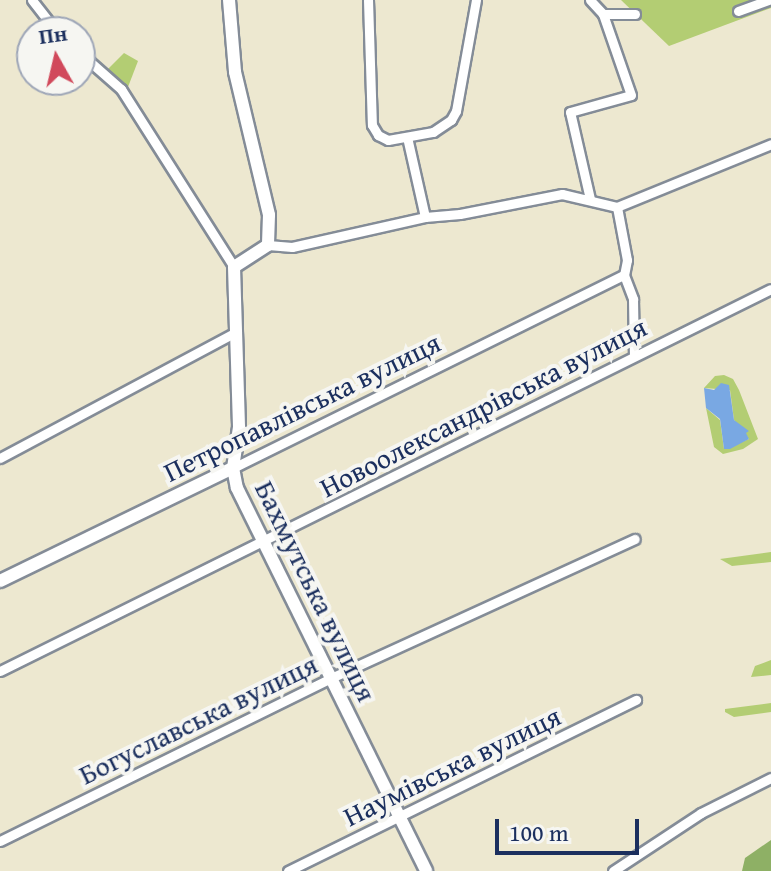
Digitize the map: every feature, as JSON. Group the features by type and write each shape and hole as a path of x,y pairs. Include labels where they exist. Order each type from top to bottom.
{"street":[{"path":"32,0 44,16"},
{"path":"229,0 235,72 269,215 268,245"},
{"path":"368,0 372,125 378,135 388,140 443,128 456,111 476,0"},
{"path":"590,0 603,14 631,95 570,112 590,199"},
{"path":"738,11 769,0"},
{"path":"603,14 635,14"},
{"path":"96,67 121,89 234,267 268,245 292,247 425,217 460,214 562,194 617,207 771,144"},
{"path":"407,137 425,217"},
{"path":"617,207 627,260 624,275 633,299 634,356"},
{"name":"Бахмутська вулиця","path":"234,267 239,427 233,468 237,488 261,543 426,871"},
{"name":"Петропавлівська вулиця","path":"0,581 624,275"},
{"name":"Новоолександрівська вулиця","path":"0,671 771,289"},
{"path":"0,458 236,332"},
{"name":"Богуславська вулиця","path":"0,841 331,678 635,539"},
{"name":"Наумівська вулиця","path":"288,871 636,700"},
{"path":"613,871 701,813 771,778"}],"green space":[{"path":"621,0 771,0 771,8 669,46"},
{"path":"124,53 138,61 128,87 106,71"},
{"path":"724,375 733,379 739,390 758,439 743,449 723,454 714,447 706,408 720,420 724,449 749,439 734,420 730,390 704,388 715,376"},
{"path":"771,552 771,562 732,566 720,559"},
{"path":"771,660 771,675 751,677 755,666"},
{"path":"771,703 771,712 734,717 725,712 725,709"},
{"path":"771,840 771,871 742,871 745,858"}],"water":[{"path":"721,383 729,385 734,420 749,431 746,433 749,439 730,449 724,449 720,419 706,408 704,388 714,390"}]}
